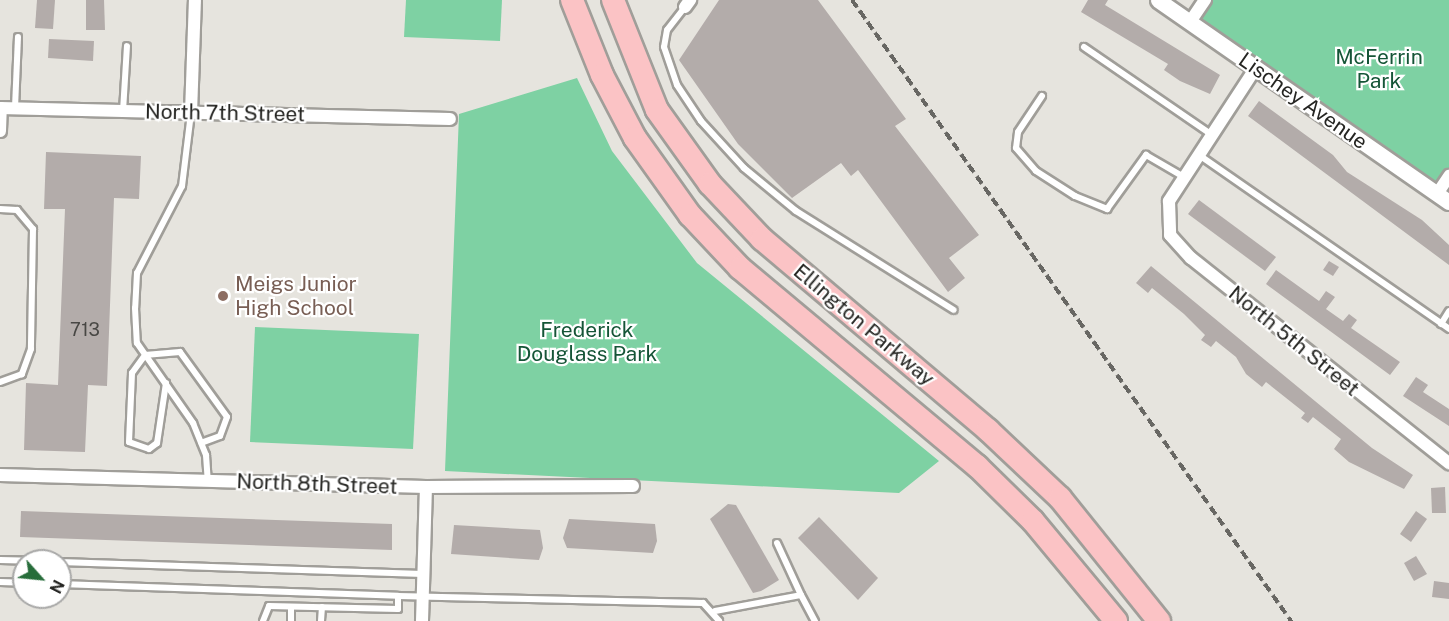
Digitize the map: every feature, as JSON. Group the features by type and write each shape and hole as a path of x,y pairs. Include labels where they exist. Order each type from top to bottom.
{"highway":[{"name":"Ellington Parkway","path":"572,0 602,75 635,138 690,215 740,268 977,466 1033,521 1116,621"},
{"name":"Ellington Parkway","path":"616,0 622,26 657,110 710,184 762,239 988,430 1060,498 1159,621"}],"street":[{"path":"191,112 195,0"},
{"name":"Lischey Avenue","path":"1158,0 1443,198"},
{"path":"1190,22 1205,0"},
{"path":"1184,177 1255,69"},
{"path":"0,108 0,131"},
{"name":"North 7th Street","path":"0,108 450,119"},
{"path":"1443,198 1449,176"},
{"name":"North 5th Street","path":"1184,177 1169,201 1170,235 1191,258 1449,463"},
{"name":"North 8th Street","path":"0,475 426,487 633,486"},
{"path":"422,621 426,487"}],"lane":[{"path":"687,3 667,30 664,47 677,85 701,121 744,168 796,211 954,310"},
{"path":"15,109 18,37"},
{"path":"123,111 127,46"},
{"path":"1084,47 1212,135"},
{"path":"1042,96 1018,132 1016,147 1036,171 1076,196 1107,209 1146,155 1184,177"},
{"path":"191,112 175,207 137,273 137,343 166,383 201,443 208,481"},
{"path":"1199,155 1449,329"},
{"path":"0,209 17,210 33,229 31,350 22,374 0,382"},
{"path":"1441,324 1449,311"},
{"path":"145,355 180,352 225,408 227,423 220,436 201,443"},
{"path":"145,355 129,384 126,429 132,445 149,449 157,443 166,383"},
{"path":"777,543 815,621"},
{"path":"72,562 423,574"},
{"path":"72,584 422,598 703,603 715,611 719,621"},
{"path":"715,611 801,595"},
{"path":"263,621 264,611 269,606 398,609 398,596"},
{"path":"291,607 291,621"},
{"path":"321,621 322,607"}],"green space":[{"path":"406,0 502,0 500,41 404,37"},
{"name":"McFerrin Park","path":"1205,0 1449,0 1449,176 1437,194 1190,22"},
{"name":"Frederick Douglass Park","path":"577,78 612,151 697,263 939,461 899,493 445,471 459,114"},
{"path":"255,327 419,334 413,449 250,442"}],"building":[{"path":"37,0 55,0 53,29 35,28"},
{"path":"86,0 104,0 105,30 86,30"},
{"path":"719,0 818,0 906,119 895,126 979,235 949,258 965,278 948,292 858,170 851,176 841,163 792,198 738,144 679,60"},
{"path":"1088,0 1108,0 1105,5 1220,75 1210,94 1180,81 1164,70 1168,64 1081,12"},
{"path":"49,39 94,41 93,61 48,58"},
{"path":"1259,101 1333,155 1347,172 1422,220 1449,245 1449,265 1248,116"},
{"path":"46,152 141,156 139,199 114,198 107,386 88,385 85,452 24,450 26,383 58,385 65,209 44,209"},
{"path":"1199,200 1276,257 1265,271 1188,214"},
{"path":"1329,261 1339,267 1333,276 1323,270"},
{"path":"1151,266 1372,448 1413,475 1404,489 1349,462 1334,449 1341,439 1313,417 1308,423 1301,418 1305,413 1266,382 1262,387 1246,374 1236,357 1216,341 1211,347 1201,340 1205,335 1184,314 1152,288 1148,293 1136,283"},
{"path":"1276,270 1319,301 1326,291 1335,297 1326,309 1343,321 1349,314 1357,320 1351,328 1400,362 1390,375 1266,284"},
{"path":"1416,377 1428,385 1423,392 1449,409 1449,426 1403,396"},
{"path":"1445,487 1446,513 1432,513 1431,488"},
{"path":"728,504 736,505 779,580 761,591 753,593 710,519"},
{"path":"21,511 392,524 392,550 20,537"},
{"path":"1416,511 1427,519 1411,542 1400,534"},
{"path":"819,517 878,578 858,600 798,538"},
{"path":"569,519 655,524 657,541 653,553 567,548 563,538"},
{"path":"454,525 540,530 543,548 539,560 451,554"},
{"path":"1416,556 1427,574 1414,581 1404,563"},
{"path":"1434,581 1449,583 1449,599 1432,597"}],"railway":[{"path":"852,0 1291,621"}],"place":[{"name":"Meigs Junior High School","path":"223,296"}]}
